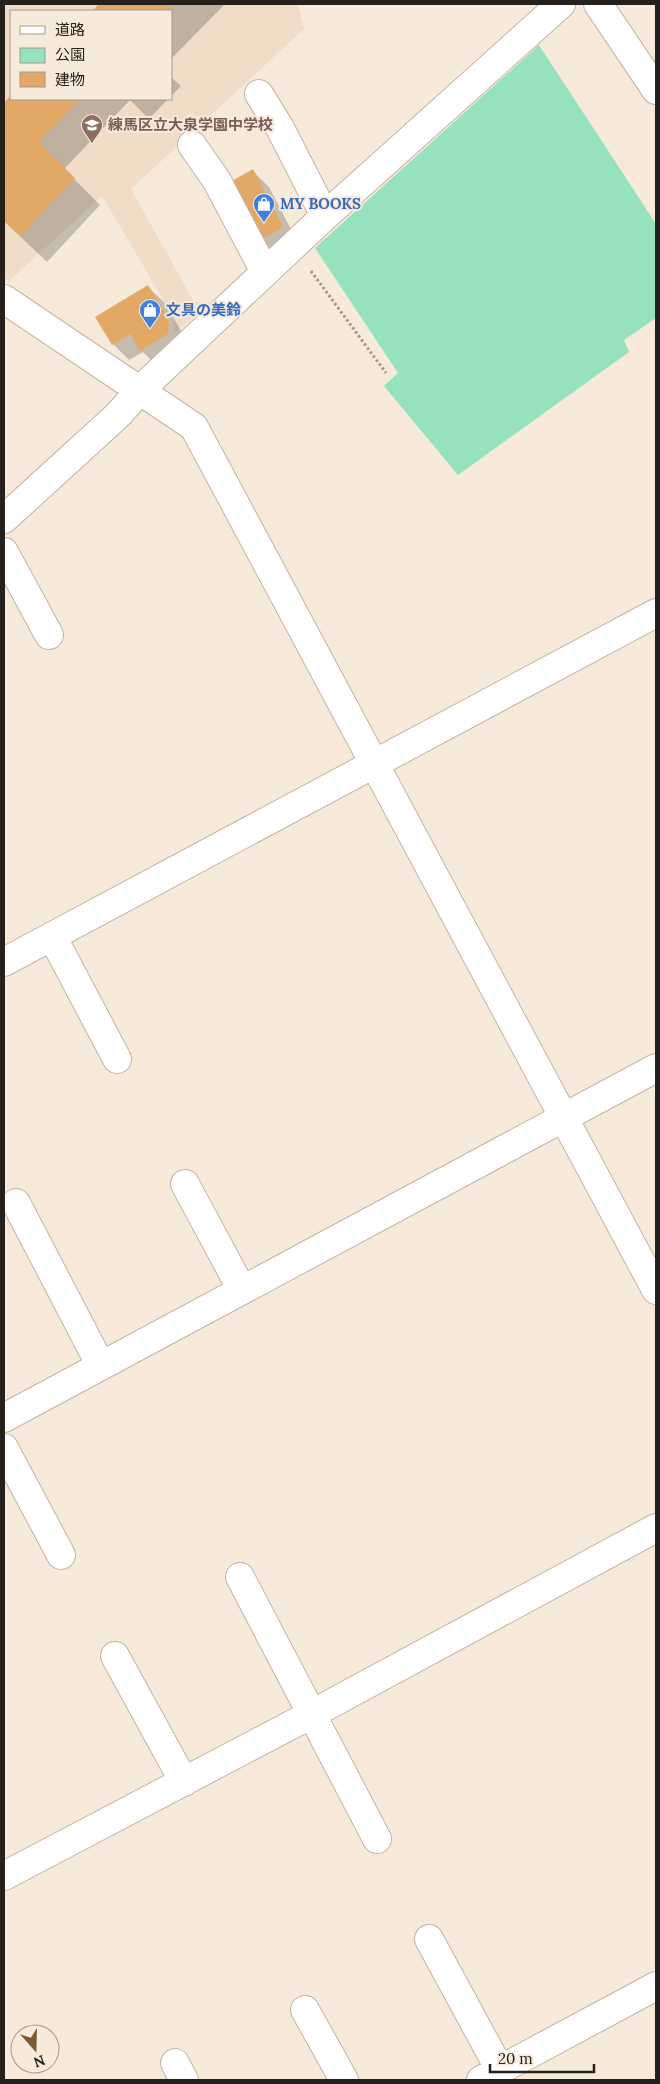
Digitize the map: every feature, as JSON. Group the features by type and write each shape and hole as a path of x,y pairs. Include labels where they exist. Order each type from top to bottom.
{"street":[{"path":"4,519 118,415 140,390 264,272 561,4"},
{"path":"598,4 656,90"},
{"path":"259,94 280,128 325,216"},
{"path":"192,145 217,181 264,272"},
{"path":"4,299 194,427 656,1290"},
{"path":"4,552 49,635"},
{"path":"4,962 656,613"},
{"path":"52,936 117,1059"},
{"path":"4,1418 656,1068"},
{"path":"186,1184 242,1290"},
{"path":"16,1203 101,1366"},
{"path":"4,1448 61,1555"},
{"path":"4,1874 184,1782 656,1528"},
{"path":"240,1577 310,1715 377,1839"},
{"path":"115,1656 184,1782"},
{"path":"429,1939 490,2075 656,1986"},
{"path":"306,2010 344,2080"}],"path":[{"path":"293,246 386,373"}],"shaded area":[{"name":"練馬区立大泉学園中学校","path":"4,4 298,4 304,29 131,189 194,302 210,302 174,334 173,316 102,196 9,281 4,277"}],"green space":[{"path":"539,45 656,224 656,318 624,340 629,352 458,475 384,386 398,373 315,248"}],"building":[{"path":"99,4 173,4 167,10 93,10"},
{"path":"10,96 10,100 79,100 38,142 75,178 20,236 4,221 4,103"},
{"path":"253,169 283,227 260,240 230,182"},
{"path":"148,285 169,319 168,334 140,351 130,334 112,345 95,317"}],"place":[{"name":"練馬区立大泉学園中学校","path":"92,144"},
{"name":"MY BOOKS","path":"264,223"},
{"name":"文具の美鈴","path":"150,329"}]}
